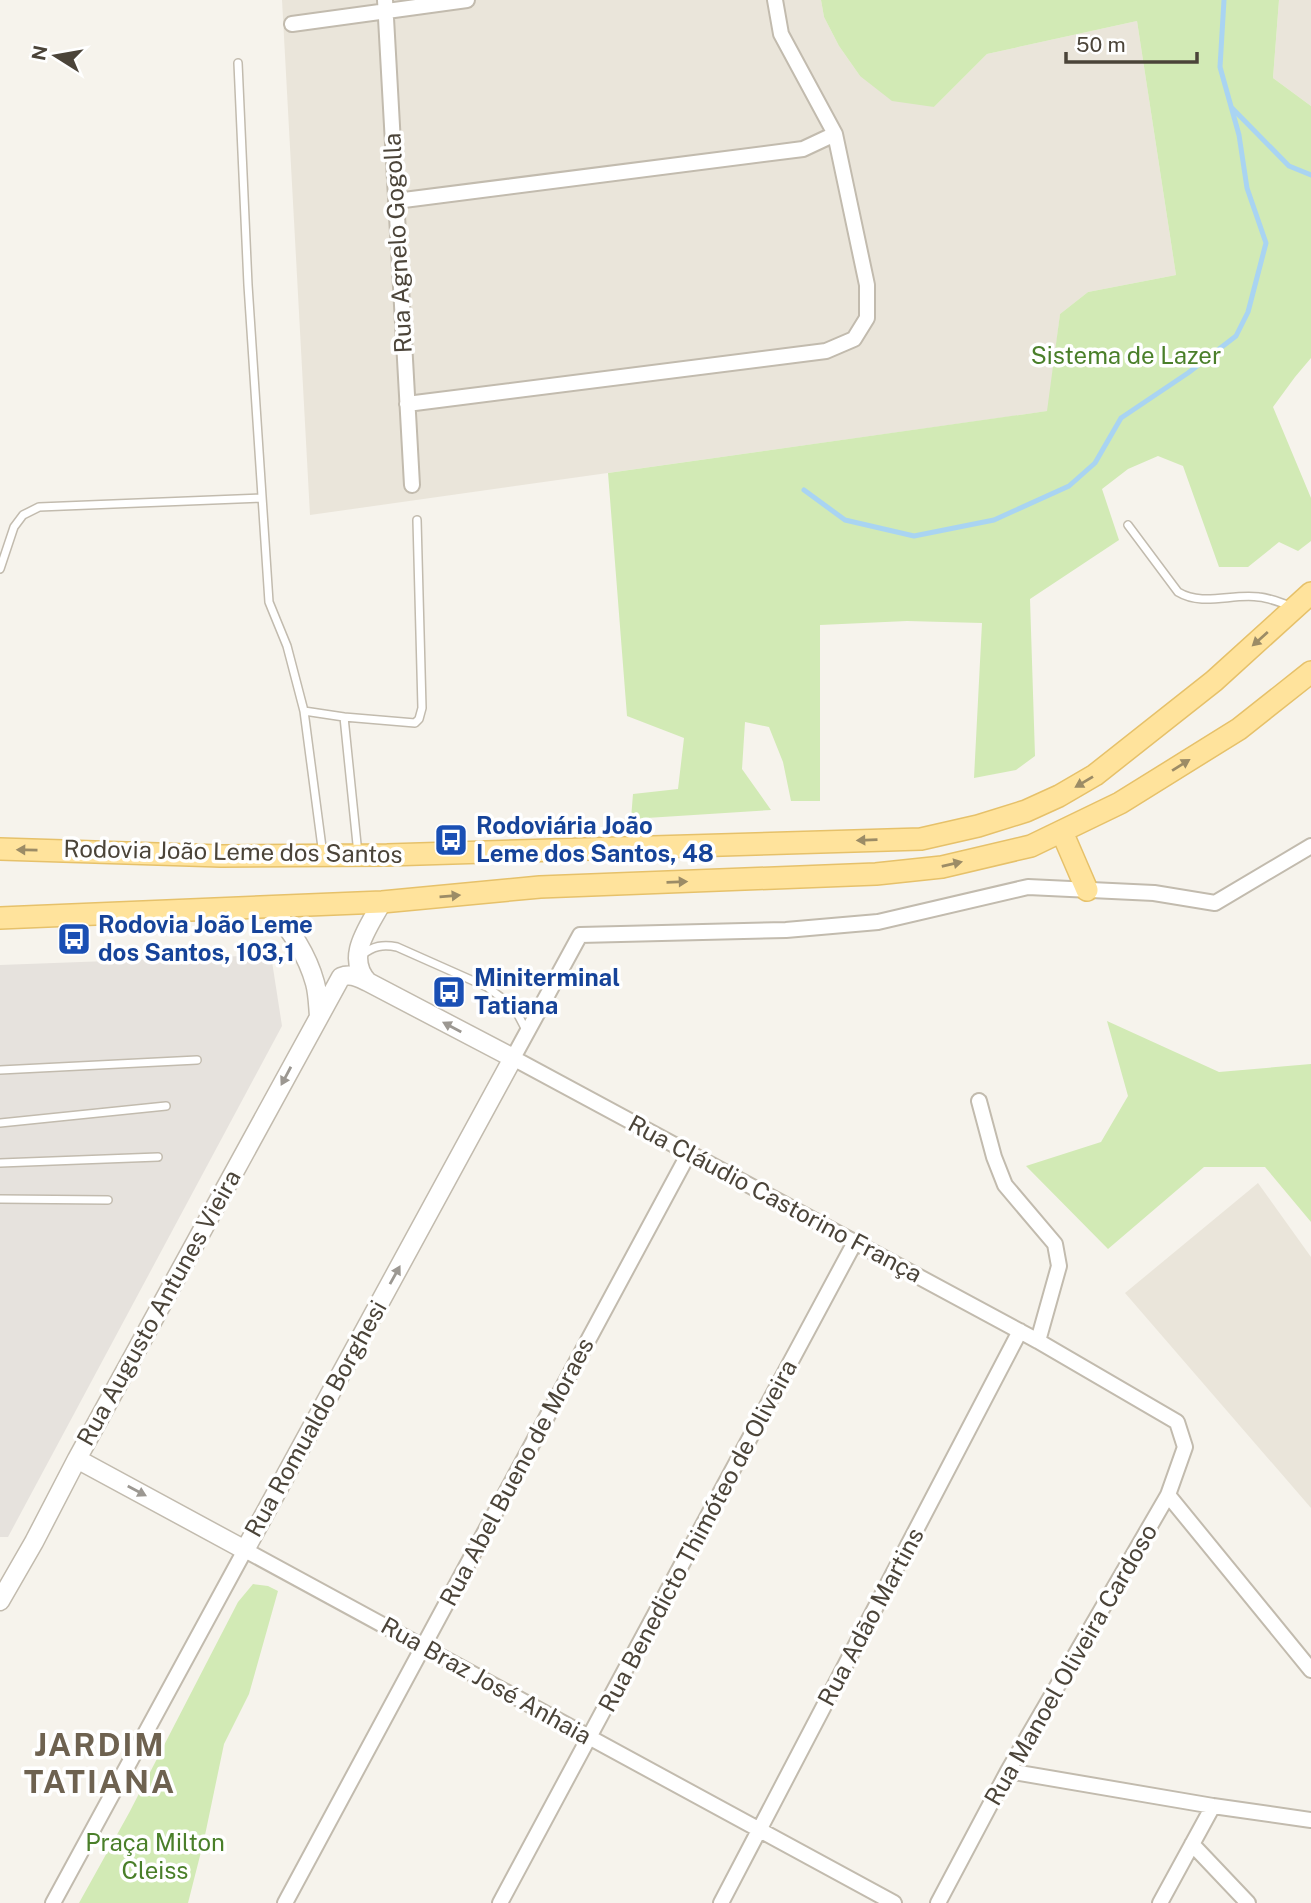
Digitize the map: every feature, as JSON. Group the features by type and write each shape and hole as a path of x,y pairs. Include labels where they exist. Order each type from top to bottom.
{"main road":[{"name":"Rodovia João Leme dos Santos","path":"0,849 221,856 358,855 921,839 978,826 1026,811 1095,775 1214,681 1303,600"},
{"name":"Rodovia João Leme dos Santos","path":"0,918 272,908 382,902 540,887 876,874 942,867 1031,846 1120,803 1239,729 1311,673"},
{"path":"1062,832 1087,890"}],"street":[{"path":"292,24 385,6 467,0"},
{"path":"407,404 826,351 854,339 867,318 867,285 835,134 781,34 775,0"},
{"name":"Rua Agnelo Gogolla","path":"385,6 412,485"},
{"path":"396,201 803,149 835,134"},
{"path":"1087,890 1154,893 1215,903 1311,846"},
{"name":"Rua Romualdo Borghesi","path":"52,1903 580,936 786,930 878,922 1028,887 1087,890"},
{"path":"368,982 357,964 358,951 382,902"},
{"path":"272,908 292,932 304,955 316,985 319,1016"},
{"name":"Rua Cláudio Castorino França","path":"341,977 347,974 368,982 513,1058 1038,1340 1178,1422"},
{"name":"Rua Augusto Antunes Vieira","path":"1,1597 34,1542 341,977"},
{"path":"979,1101 994,1157 1005,1185 1055,1244 1059,1266 1038,1340"},
{"name":"Rua Abel Bueno de Moraes","path":"285,1903 689,1153"},
{"name":"Rua Benedicto Thimóteo de Oliveira","path":"500,1903 855,1242"},
{"name":"Rua Adão Martins","path":"721,1903 1020,1331"},
{"name":"Rua Manoel Oliveira Cardoso","path":"938,1903 1008,1771 1168,1495 1185,1447 1178,1422"},
{"name":"Rua Braz José Anhaia","path":"78,1459 894,1903"},
{"path":"1168,1495 1311,1670"},
{"path":"1008,1771 1311,1820"},
{"path":"1160,1903 1213,1806"},
{"path":"1192,1844 1248,1903"}],"lane":[{"path":"238,63 248,285 269,602 287,646 304,711 323,855"},
{"path":"0,569 14,527 23,515 39,507 262,498"},
{"path":"304,711 344,718 415,723 419,719 422,708 417,520"},
{"path":"1128,524 1178,592 1188,598 1259,597 1303,600"},
{"path":"344,718 358,855"},
{"path":"341,977 358,951 385,944 397,947 487,987 514,1007 527,1032"},
{"path":"0,1070 197,1060"},
{"path":"0,1123 166,1106"},
{"path":"0,1163 158,1157"},
{"path":"0,1199 108,1200"}],"shaded area":[{"path":"282,0 821,0 824,17 839,46 860,76 934,107 987,54 1137,21 1176,275 1088,292 1060,314 1048,411 310,515"},
{"path":"1279,0 1311,0 1311,106 1273,78"},
{"path":"271,955 282,1026 8,1537 0,1537 0,965"},
{"path":"1258,1183 1311,1257 1311,1508 1125,1293"}],"green space":[{"name":"Sistema de Lazer","path":"821,0 1279,0 1273,78 1311,106 1311,358 1273,407 1311,498 1311,541 1298,551 1279,542 1248,567 1219,567 1183,466 1158,456 1128,469 1102,489 1119,540 1030,599 1035,756 1016,770 974,778 982,623 907,621 820,625 820,801 791,801 783,762 769,727 745,722 742,769 771,810 631,819 633,794 678,789 684,738 627,716 608,473 1047,411 1060,314 1088,292 1176,275 1137,21 987,54 934,107 892,101 860,76 839,46 824,17"},
{"path":"1107,1021 1219,1072 1311,1064 1311,1222 1265,1167 1204,1167 1108,1249 1026,1166 1101,1142 1128,1096"},
{"name":"Praça Milton Cleiss","path":"253,1584 268,1586 278,1591 249,1694 224,1744 188,1903 79,1903 129,1813 238,1602"}],"waterway":[{"path":"804,490 845,520 914,536 994,520 1069,486 1095,463 1121,418 1188,373 1236,336 1248,312 1266,243 1247,188 1239,135 1220,67 1224,0"},
{"path":"1232,108 1289,166 1311,175"}],"place":[{"name":"Rodoviária João Leme dos Santos, 48","path":"451,840"},
{"name":"Rodovia João Leme dos Santos, 103,1","path":"74,939"},
{"name":"Miniterminal Tatiana","path":"449,992"}],"district":[{"name":"JARDIM TATIANA","path":"100,1764"}]}
